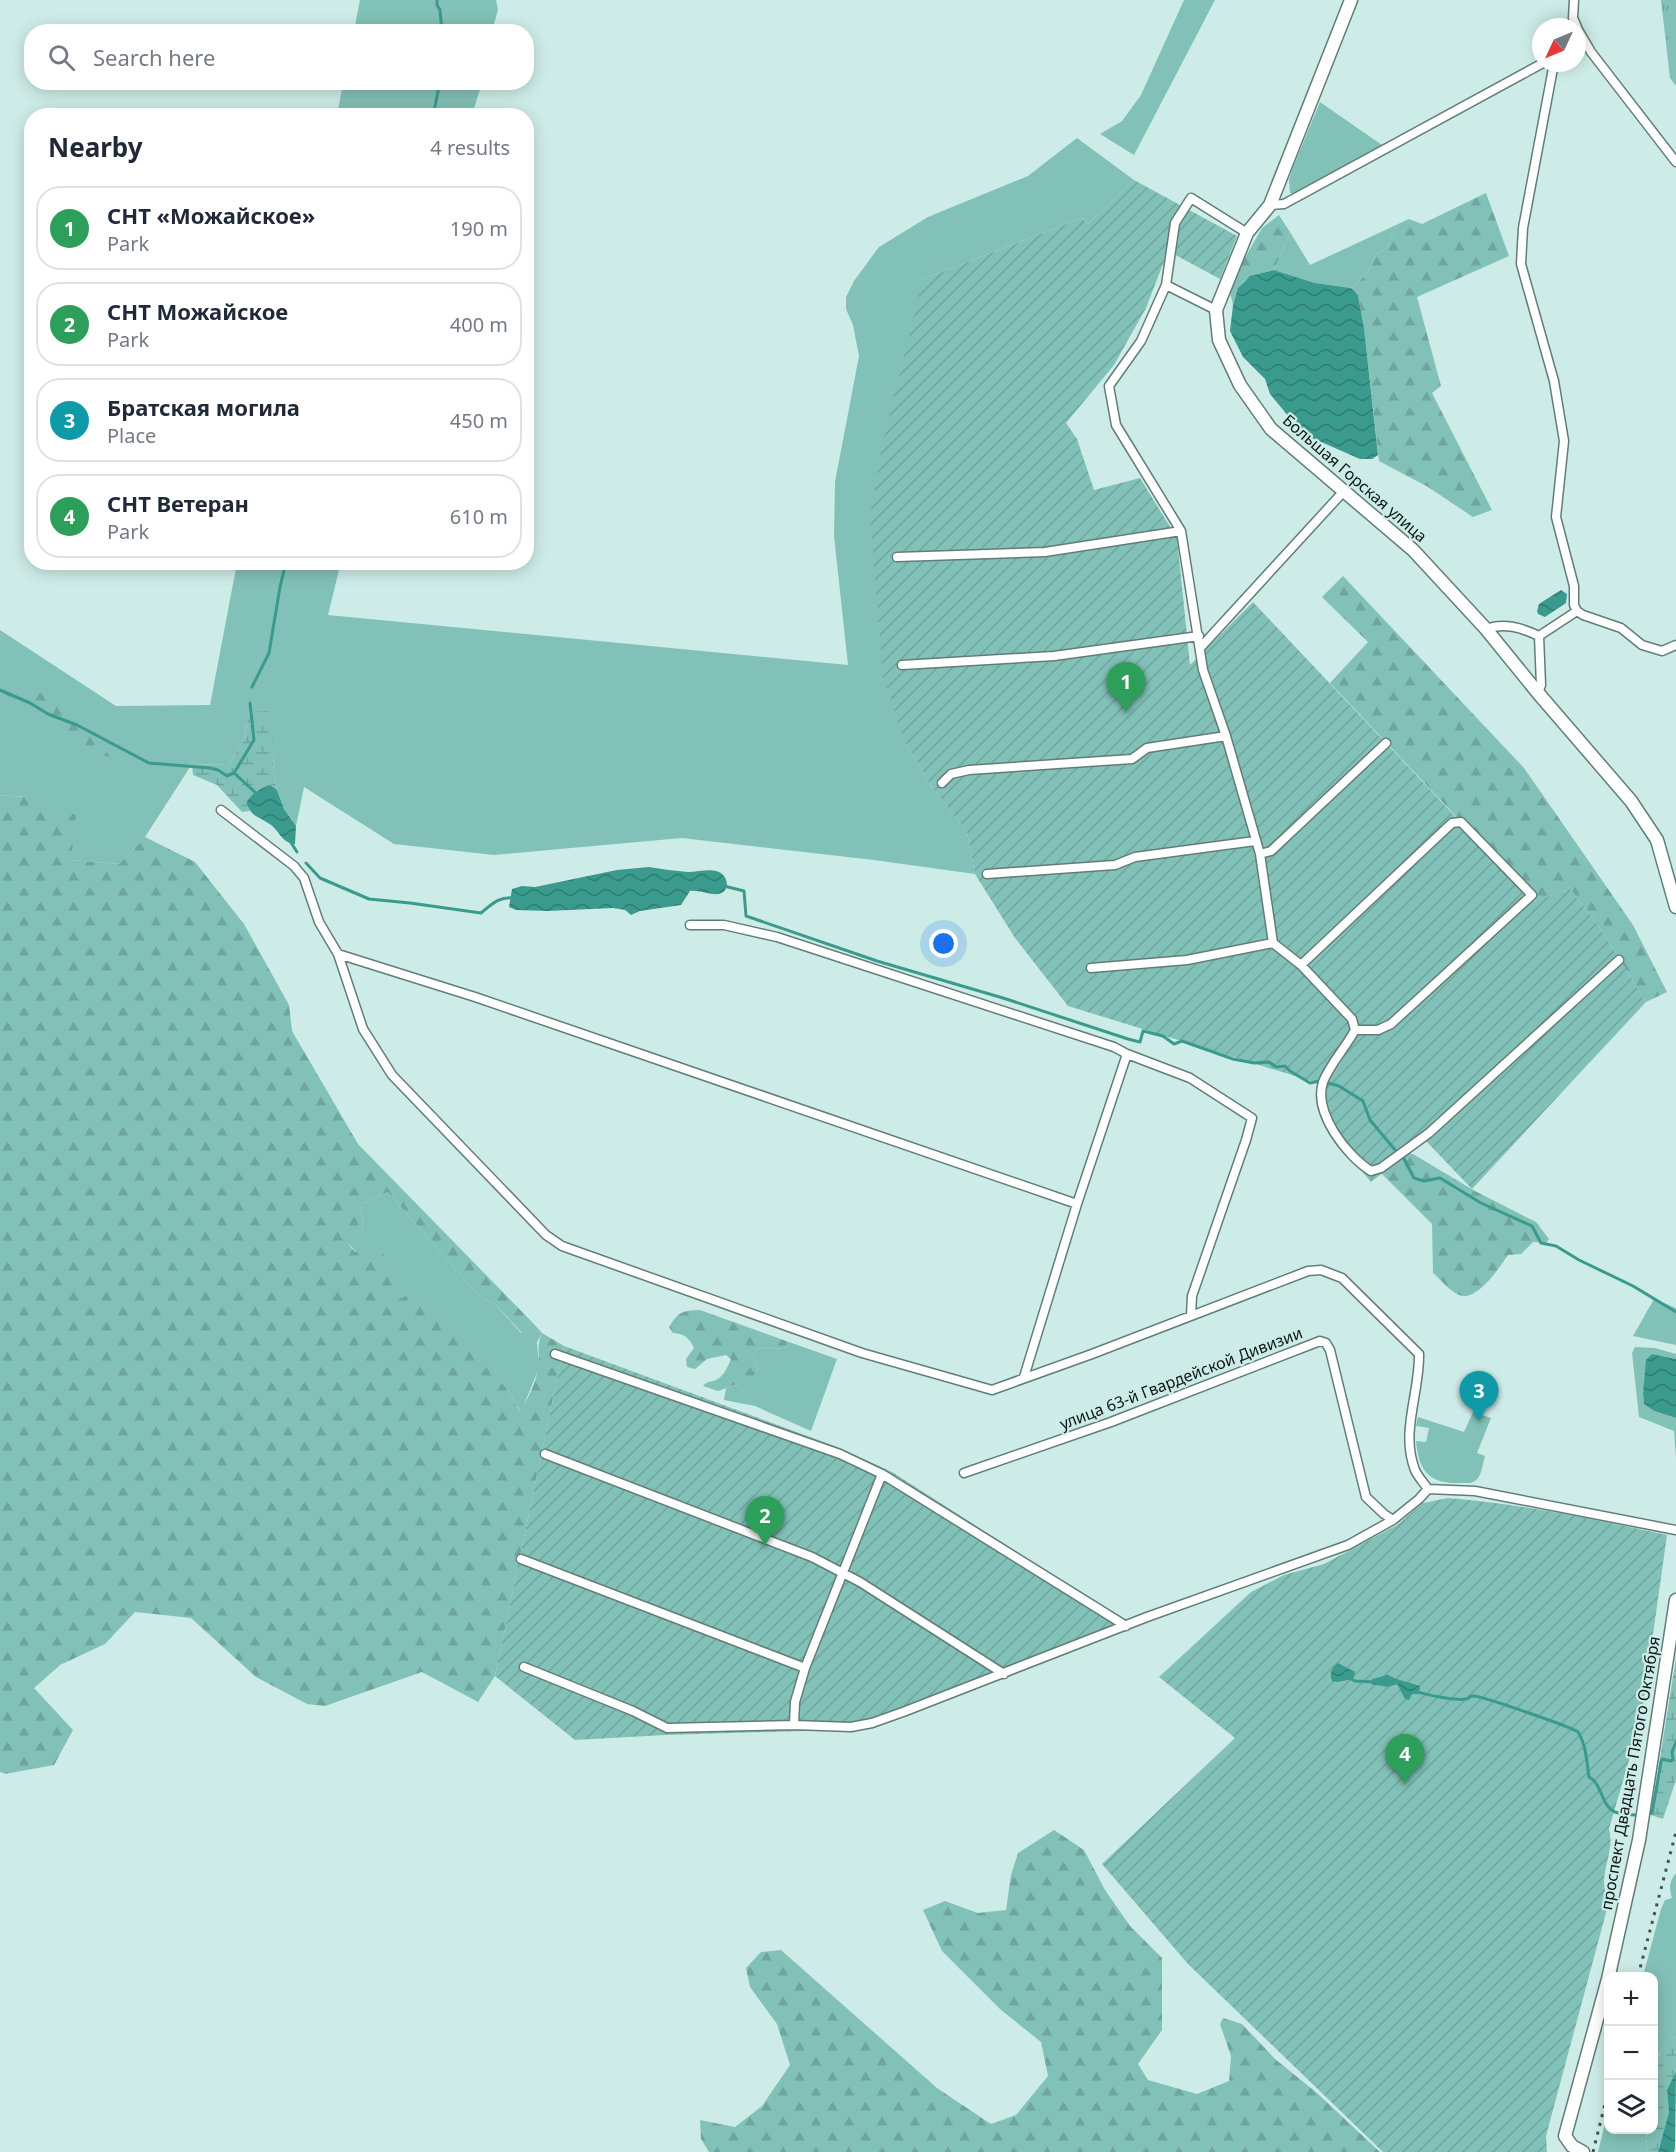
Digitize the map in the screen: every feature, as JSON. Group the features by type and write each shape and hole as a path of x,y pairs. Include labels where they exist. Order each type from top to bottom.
{"street":[{"name":"Большая Горская улица","path":"1350,0 1270,205 1247,233 1216,310 1218,340 1240,385 1271,429 1413,549 1486,629 1631,801 1657,840 1675,903"},
{"path":"1574,0 1576,18"},
{"path":"1586,43 1676,162"},
{"path":"1270,205 1284,204 1532,69"},
{"path":"1552,72 1523,228 1521,264 1554,381 1564,441 1556,517 1574,586 1574,605 1583,615 1621,628 1642,645 1662,651 1676,645"},
{"path":"1247,233 1191,198 1175,223 1166,285 1141,341 1108,386 1116,425 1181,531 1203,670 1226,736 1260,854 1273,944 1301,965 1352,1019 1355,1030 1323,1083 1322,1106 1331,1128 1358,1163 1371,1171 1381,1168 1428,1133 1619,960"},
{"path":"1166,285 1216,310"},
{"path":"1200,648 1344,491"},
{"path":"897,557 1045,552 1181,531"},
{"path":"1539,636 1577,611"},
{"path":"1486,629 1494,626 1522,627 1539,636"},
{"path":"902,665 1054,656 1198,636"},
{"path":"1538,693 1541,685 1539,636"},
{"path":"942,783 951,774 969,770 1132,759 1147,748 1226,736"},
{"path":"1260,854 1271,851 1386,743"},
{"path":"221,810 294,866 304,878 319,922 338,954 363,1029 392,1075 546,1235 562,1246 862,1353 992,1390 1308,1272 1321,1270 1342,1278 1419,1354 1409,1449 1415,1472 1428,1489"},
{"path":"1301,965 1452,823 1461,822 1532,895 1391,1024 1378,1030 1355,1030"},
{"path":"987,874 1115,865 1135,857 1255,841"},
{"path":"690,926 724,925 777,937 1114,1047 1190,1078 1252,1118 1192,1296 1191,1315"},
{"path":"1091,968 1187,960 1273,944"},
{"path":"338,954 475,997 1077,1204"},
{"path":"1024,1377 1077,1204 1127,1054"},
{"name":"улица 63-й Гвардейской Дивизии","path":"964,1473 1111,1422 1320,1341 1326,1343 1330,1350 1366,1497 1393,1520"},
{"path":"555,1354 840,1454 882,1474 1126,1626"},
{"path":"545,1454 812,1557 844,1573 1004,1674"},
{"path":"794,1725 795,1702 805,1668 882,1474"},
{"path":"524,1667 633,1711 668,1728 794,1725 851,1727 873,1724 1147,1617 1348,1545 1393,1520 1428,1489"},
{"path":"1428,1489 1475,1491 1676,1530"},
{"path":"521,1559 805,1668"},
{"name":"проспект Двадцать Пятого Октября","path":"1583,2152 1572,2146 1565,2136 1608,1979 1639,1839 1676,1600"}],"green space":[{"path":"360,0 496,0 498,10 494,24 355,24"},
{"path":"1184,0 1215,0 1134,155 1100,134 1122,121 1141,95"},
{"path":"1661,0 1676,0 1676,86 1670,78"},
{"path":"342,90 480,90 474,108 338,108"},
{"path":"1320,102 1382,145 1295,193 1290,193 1289,180 1292,170"},
{"path":"1077,138 1134,180 1088,224 1082,218 923,279 905,742 933,789 967,832 975,874 682,838 494,855 394,844 304,787 296,826 284,809 277,790 273,772 274,753 249,712 244,739 229,765 192,764 145,837 119,864 70,860 24,797 0,795 0,630 116,706 210,705 236,570 339,570 328,615 848,665 834,536 835,482 859,356 853,325 846,309 846,297 854,281 879,247 928,217 1028,176"},
{"path":"1134,180 1237,236 1220,279 1168,251 1146,308 1114,365 1066,423 1077,439 1094,490 1140,478 1177,538 1190,665 1253,602 1535,901 1570,889 1598,925 1646,1002 1472,1189 1425,1140 1371,1182 1330,1133 1319,1103 1321,1084 1068,1006 1015,938 975,874 967,832 933,789 905,742 883,676 870,516 882,446 923,279 1082,218 1088,224"},
{"path":"1486,193 1509,256 1417,297 1441,386 1432,393 1492,510 1473,517 1428,487 1379,461 1364,328 1358,295 1351,288 1367,274 1375,255 1387,248 1396,225 1409,219 1422,224"},
{"path":"1279,215 1290,232 1274,270 1246,279 1233,305 1230,292 1242,263 1262,228"},
{"path":"1396,225 1387,248 1375,255 1367,274 1351,288 1315,283 1274,270 1290,232 1310,265"},
{"path":"1343,576 1524,768 1633,925 1667,992 1646,1002 1598,925 1570,889 1536,901 1330,683 1368,642 1322,597"},
{"path":"36,690 125,749 135,763 102,755 0,691"},
{"path":"269,711 274,753 273,772 277,790 270,786 256,792 246,803 250,811 242,812 217,785 193,775 192,764 229,765 244,739 249,712"},
{"path":"0,795 24,797 76,815 71,860 119,864 145,837 195,862 244,924 289,1005 292,1031 358,1144 532,1322 522,1333 495,1304 480,1297 388,1192 361,1204 363,1229 349,1245 355,1252 379,1249 405,1280 397,1300 410,1294 421,1294 507,1389 520,1411 536,1378 539,1341 542,1333 564,1346 495,1676 478,1702 422,1672 325,1706 307,1704 256,1677 191,1618 135,1612 105,1644 60,1665 34,1688 73,1730 54,1765 5,1774 0,1772"},
{"path":"1405,1154 1413,1154 1475,1191 1536,1222 1549,1239 1546,1243 1533,1242 1521,1254 1508,1255 1480,1289 1466,1296 1459,1295 1433,1273 1432,1224 1380,1172"},
{"path":"388,1192 480,1297 495,1304 521,1333 532,1322 542,1333 537,1342 539,1368 521,1412 507,1389 397,1301 349,1244 363,1229 361,1204"},
{"path":"1654,1299 1676,1308 1676,1345 1633,1336"},
{"path":"700,1310 789,1342 784,1349 765,1347 756,1349 753,1354 758,1371 749,1380 718,1391 703,1386 721,1376 731,1359 726,1355 707,1359 695,1369 687,1367 686,1359 694,1348 688,1339 683,1335 673,1333 669,1327 682,1313"},
{"path":"789,1342 837,1359 811,1431 755,1406 724,1400 726,1388 736,1385 758,1371 753,1354 756,1349 765,1347 784,1349"},
{"path":"564,1346 837,1447 892,1472 1125,1621 1129,1630 871,1729 575,1740 495,1676"},
{"path":"1635,1347 1655,1348 1676,1354 1676,1359 1652,1354 1643,1394 1644,1404 1654,1411 1676,1418 1676,1459 1674,1431 1639,1417 1632,1353"},
{"path":"1473,1412 1491,1418 1477,1453 1485,1456 1479,1476 1468,1483 1450,1483 1433,1478 1423,1468 1417,1452 1416,1441 1426,1442 1429,1428 1416,1426 1418,1417 1464,1432"},
{"path":"1448,1498 1531,1508 1667,1535 1641,1719 1609,1829 1610,1849 1604,1881 1607,1909 1546,2136 1547,2152 1383,2152 1188,1964 1102,1864 1235,1738 1159,1677 1251,1592 1284,1575 1324,1564 1397,1525 1423,1503"},
{"path":"1676,1658 1676,1780 1663,1819 1651,1815"},
{"path":"1054,1830 1084,1850 1105,1890 1130,1926 1162,1958 1162,2030 1138,2064 1148,2080 1197,2094 1229,2081 1231,2056 1220,2024 1223,2018 1242,2024 1275,2059 1317,2093 1380,2152 709,2152 701,2139 700,2120 735,2127 762,2106 790,2065 777,2024 750,1987 746,1968 761,1952 781,1950 937,2088 991,2124 1016,2115 1048,2076 1041,2042 1001,2010 942,1951 923,1910 945,1901 978,1913 1006,1910 1011,1875 1018,1853"},
{"path":"1676,1873 1676,2036 1658,2055 1658,1972 1644,1972 1661,1909 1665,1900 1672,1898 1670,1885"},
{"path":"1676,2036 1676,2071 1667,2090 1669,2112 1658,2152 1648,2152 1646,2146 1648,2134 1658,2134 1658,2058"},
{"path":"1604,2127 1604,2134 1647,2134 1648,2152 1598,2152"}],"water":[{"path":"1274,270 1315,283 1351,288 1358,295 1364,328 1378,455 1372,459 1360,459 1303,434 1270,394 1265,379 1243,357 1230,331 1233,305 1238,288 1250,276"},
{"path":"1561,590 1567,594 1566,603 1545,617 1538,614 1539,604"},
{"path":"270,785 277,790 284,809 296,826 295,844 286,841 272,826 248,808 246,803 251,797"},
{"path":"649,867 688,872 716,871 726,879 727,886 722,893 718,894 690,891 681,905 640,911 631,915 625,910 613,908 548,911 516,910 509,907 512,889 522,886 535,887 617,870"},
{"path":"1652,1354 1676,1359 1676,1418 1654,1411 1644,1404 1646,1360"},
{"path":"1338,1663 1355,1672 1353,1679 1332,1681 1332,1671"},
{"path":"1388,1675 1420,1686 1419,1694 1412,1694 1409,1700 1405,1699 1397,1684 1388,1687 1371,1684 1372,1679"},
{"path":"1676,2071 1675,2148 1674,2152 1658,2152 1669,2112 1667,2090"}],"waterway":[{"path":"437,0 441,24"},
{"path":"435,108 438,90"},
{"path":"252,687 269,653 284,570"},
{"path":"0,690 48,714 77,725 149,763 210,768 227,776 234,773 254,740 250,703"},
{"path":"234,773 257,794"},
{"path":"290,841 297,852"},
{"path":"306,863 320,878 369,899 481,913 500,899 515,898"},
{"path":"724,886 744,891 746,916 877,961 1003,998 1128,1039 1140,1042 1143,1031 1163,1036 1174,1044 1182,1041 1233,1059 1254,1063 1269,1062 1276,1067 1285,1066 1310,1083 1320,1081"},
{"path":"1328,1083 1339,1086 1363,1101 1370,1120 1396,1151"},
{"path":"1403,1157 1414,1178 1424,1181 1440,1178 1481,1203 1532,1226 1541,1243 1556,1246 1579,1260 1633,1286 1676,1312"},
{"path":"1349,1678 1355,1681 1375,1682"},
{"path":"1416,1691 1456,1699 1466,1699 1470,1696 1481,1697 1573,1729 1581,1737 1589,1777 1597,1784 1607,1805 1615,1812 1635,1815"},
{"path":"1649,1814 1652,1813 1662,1759 1671,1761 1673,1759 1672,1752 1676,1742"}],"railway":[{"path":"1639,1972 1676,1832"},
{"path":"1593,2152 1604,2108"}],"place":[{"name":"СНТ «Можайское»","path":"1126,712"},
{"name":"Братская могила","path":"1479,1421"},
{"name":"СНТ Можайское","path":"765,1546"},
{"name":"СНТ Ветеран","path":"1405,1784"}]}
